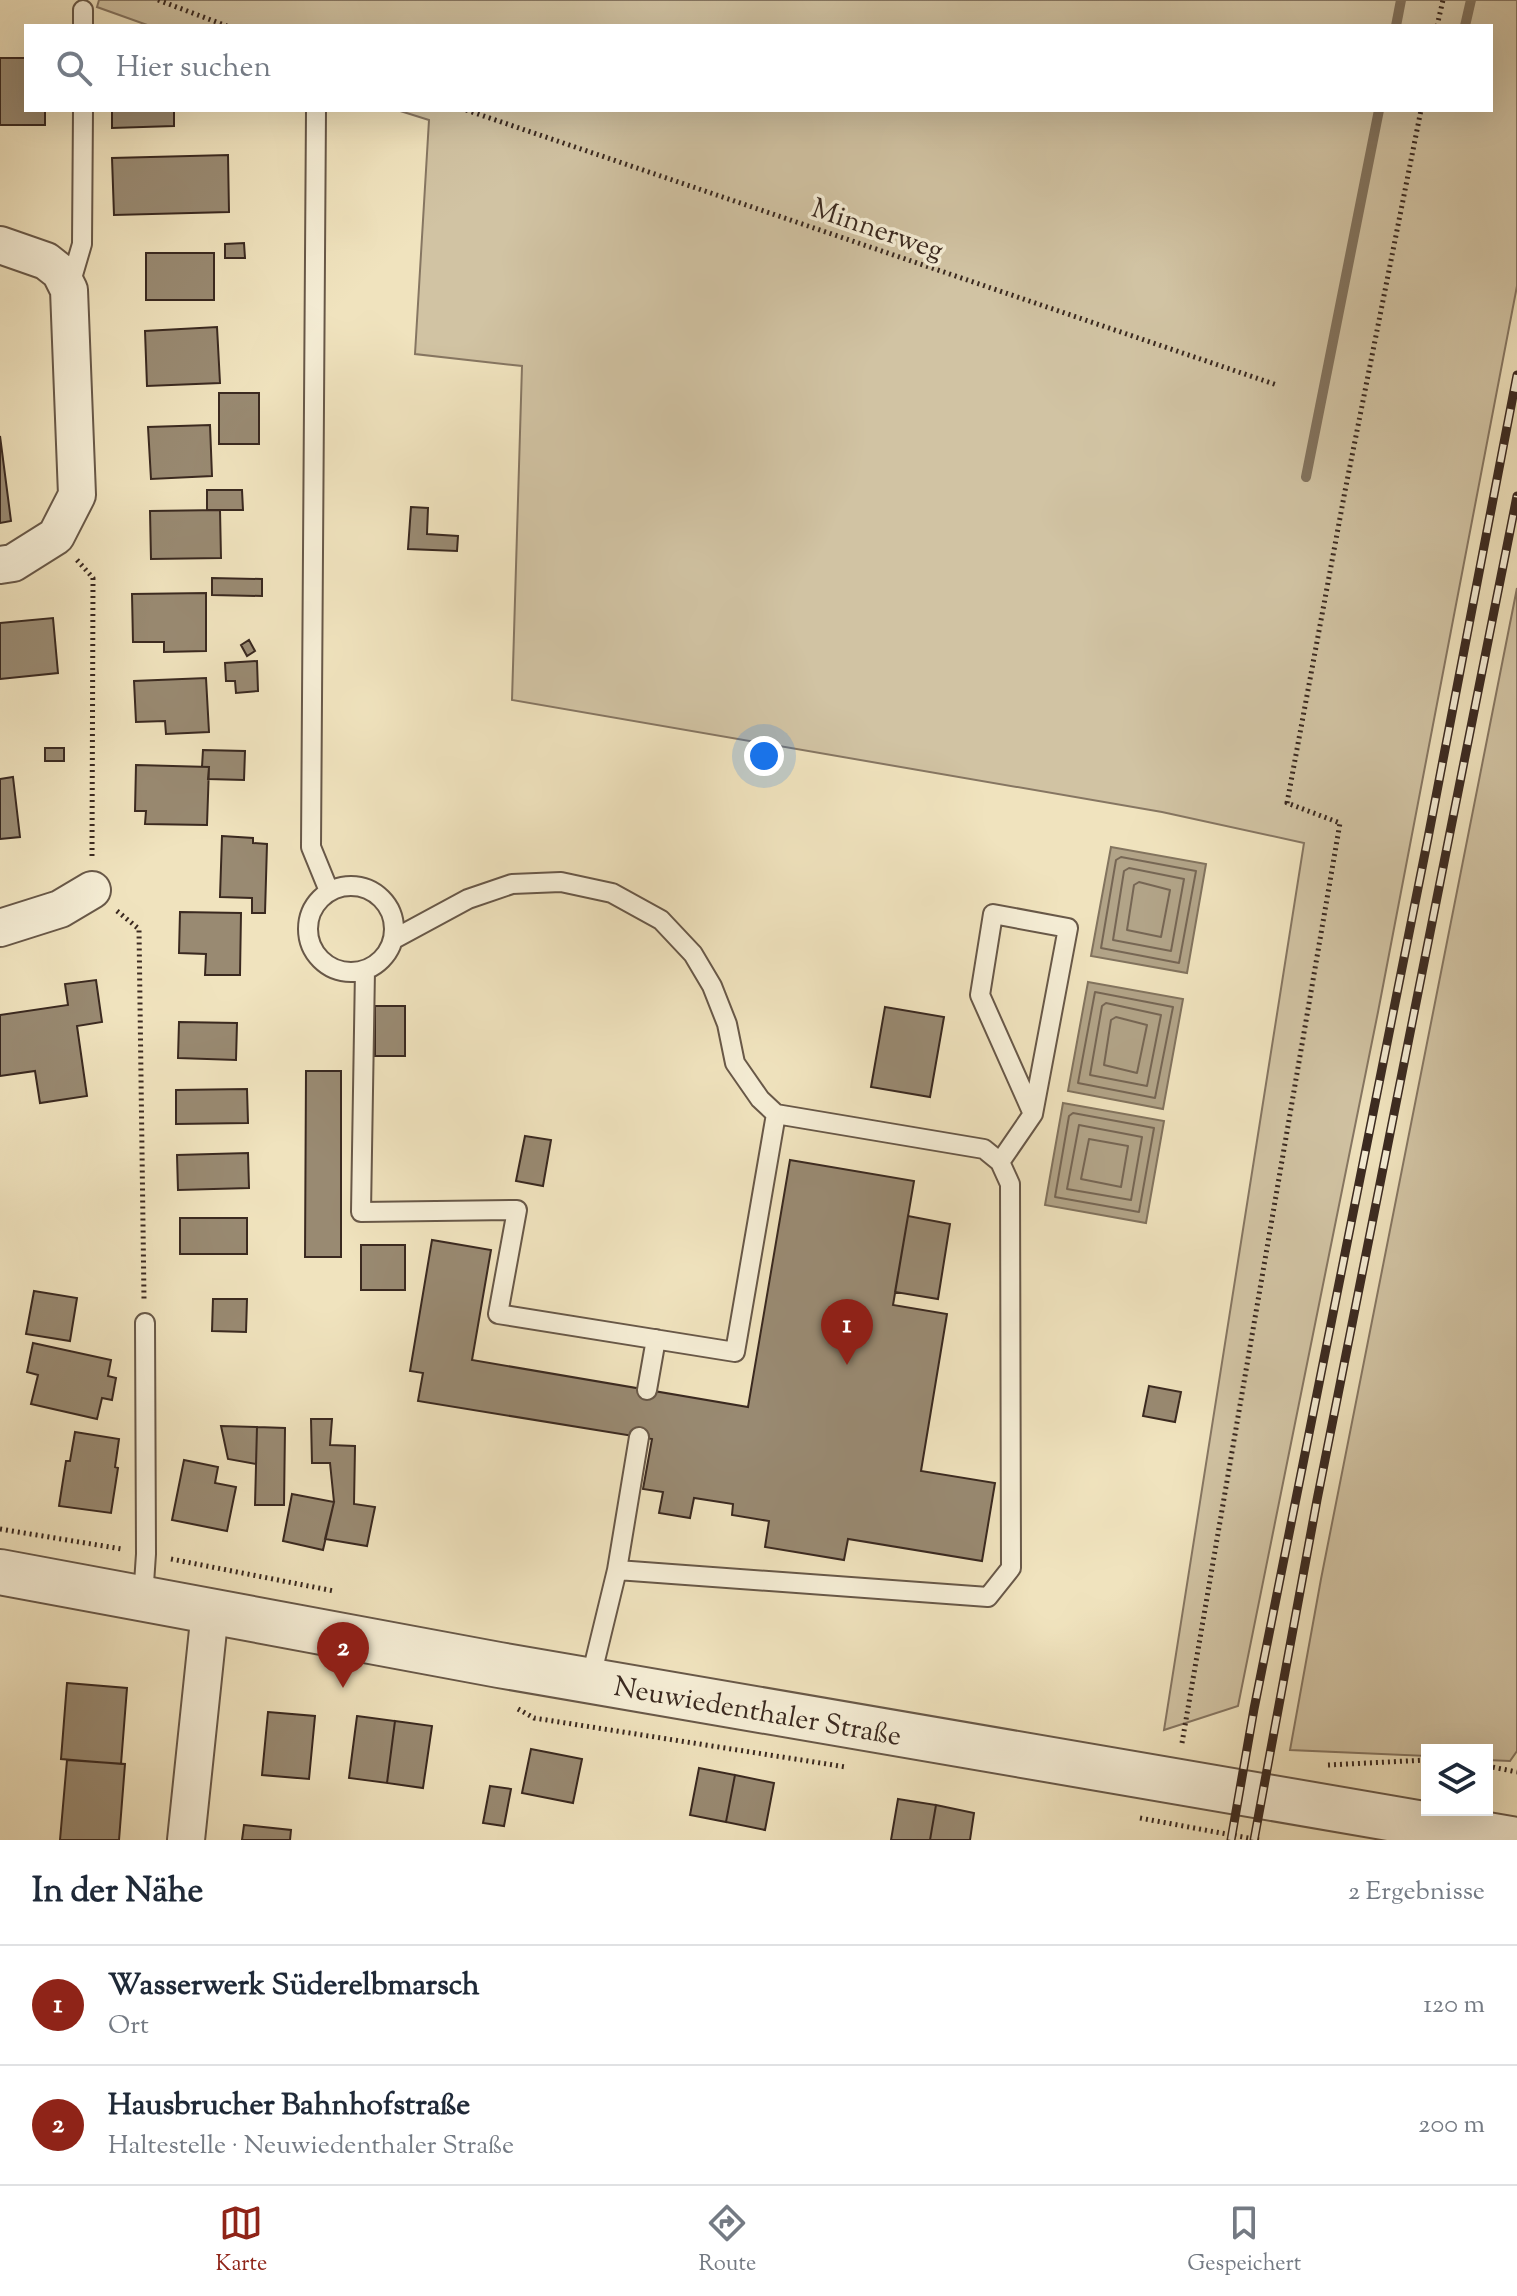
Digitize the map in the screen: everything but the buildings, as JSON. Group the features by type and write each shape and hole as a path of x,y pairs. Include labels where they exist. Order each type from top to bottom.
{"street":[{"path":"0,245 46,261 60,272 69,290 77,495 56,536 13,563 0,565"},
{"path":"0,928 60,909 92,890"},
{"name":"Neuwiedenthaler Straße","path":"0,1572 590,1681 1517,1840"},
{"path":"186,1840 210,1611"}],"lane":[{"path":"69,290 82,244 83,112"},
{"path":"316,112 311,847 329,891"},
{"path":"394,939 468,899 512,884 561,882 612,893 661,920 693,954 712,986 727,1024 735,1063 760,1099 776,1114 984,1149 1000,1162 1010,1184 1011,1568 988,1597 617,1570"},
{"path":"345,886 362,886 377,894 389,906 395,922 394,939 386,954 373,966 365,970 340,971 325,964 313,951 308,935 309,918 316,903 329,891 345,886"},
{"path":"1000,1162 1033,1114 1068,928 993,914 980,995 1033,1114"},
{"path":"365,970 361,1212 517,1210 498,1314 735,1352 776,1114"},
{"path":"143,1598 146,1554 145,1323"},
{"path":"647,1390 656,1339"},
{"path":"590,1681 617,1570 639,1437"}],"path":[{"path":"158,0 222,24"},
{"path":"1437,24 1443,0"},
{"name":"Minnerweg","path":"472,112 1277,385"},
{"path":"1182,1743 1340,823 1287,803 1421,112"},
{"path":"56,536 93,578 92,890 139,929 145,1323"},
{"path":"1493,1767 1517,1772"}],"shaded area":[{"path":"99,0 1517,0 1517,286 1378,1012 1238,1706 1164,1730 1304,843 1162,812 512,700 522,366 415,354 429,120 403,112 1493,112 1493,24 144,24 97,7"},
{"path":"1517,588 1517,1751 1510,1761 1493,1760 1493,1744 1421,1744 1421,1756 1290,1750"}],"water":[{"path":"1111,847 1206,864 1187,973 1091,956"},
{"path":"1088,982 1183,999 1163,1109 1068,1091"},
{"path":"1063,1103 1164,1121 1146,1223 1045,1205"}],"waterway":[{"path":"1396,24 1401,0"},
{"path":"1465,24 1471,0"},
{"path":"1306,477 1379,112"}],"railway":[{"path":"1231,1840 1254,1709 1517,375"},
{"path":"1254,1840 1317,1500 1517,496"}],"place":[{"name":"Wasserwerk Süderelbmarsch","path":"847,1365"},
{"name":"Hausbrucher Bahnhofstraße","path":"343,1688"}]}
